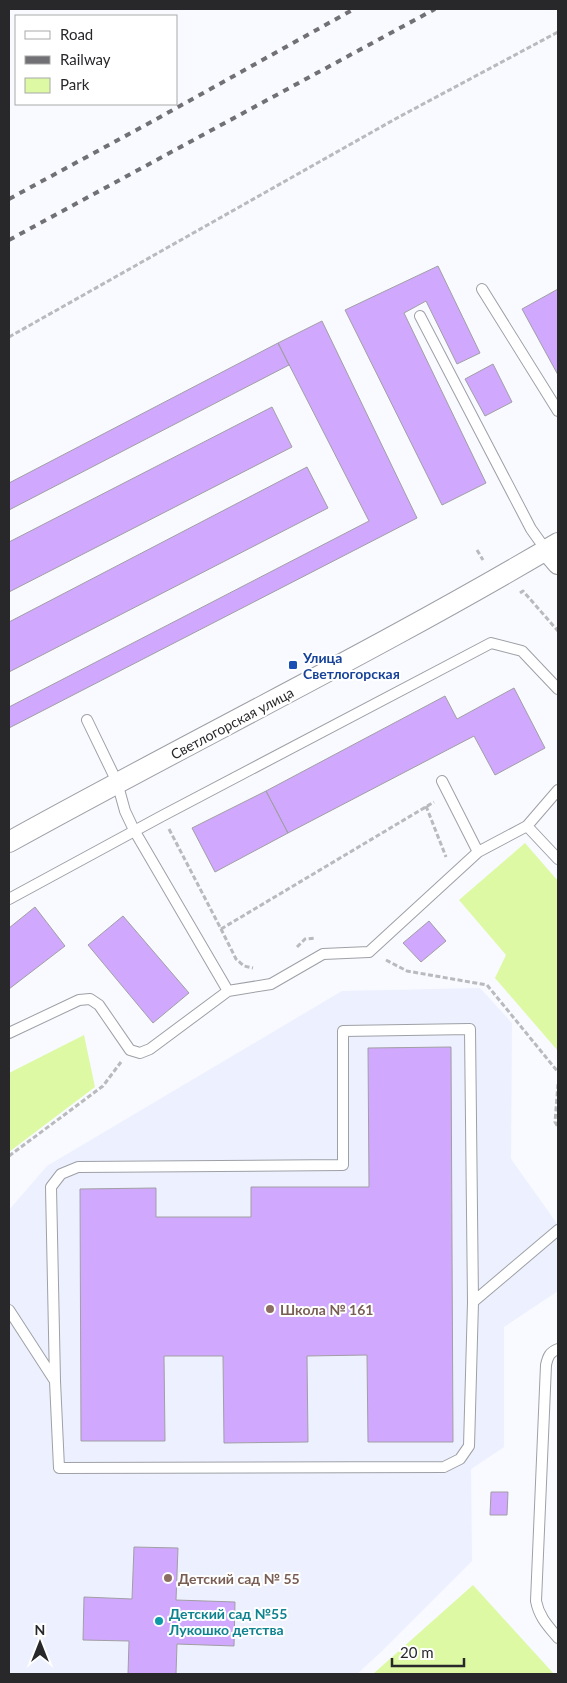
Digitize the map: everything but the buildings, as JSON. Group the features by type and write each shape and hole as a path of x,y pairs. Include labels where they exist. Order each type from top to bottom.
{"street":[{"name":"Светлогорская улица","path":"9,842 117,782 554,553"}],"lane":[{"path":"482,289 558,411"},
{"path":"420,316 531,530 554,553"},
{"path":"9,898 134,830 491,643 522,651 558,689"},
{"path":"87,720 117,782 125,811 134,830 228,991"},
{"path":"442,781 478,852"},
{"path":"9,1033 79,1000 90,999 99,1005 130,1050 140,1053 150,1049 228,991 271,984 323,954 370,952 478,852 527,826 558,790"},
{"path":"527,826 558,860"},
{"path":"470,1030 473,1302 470,1446 460,1459 444,1467 59,1468 55,1380 51,1187 61,1174 78,1168 343,1166 343,1032 470,1030"},
{"path":"473,1302 558,1230"},
{"path":"9,1310 55,1380"},
{"path":"558,1349 552,1351 548,1356 546,1365 536,1601 538,1612 558,1638"}],"path":[{"path":"9,337 398,118 558,32"},
{"path":"477,550 485,563"},
{"path":"515,595 522,591 558,631"},
{"path":"221,929 426,806 450,794"},
{"path":"426,806 446,853 447,863"},
{"path":"162,816 236,959 244,966 259,969"},
{"path":"296,949 305,939 322,938"},
{"path":"370,952 407,971 487,985 558,1072"},
{"path":"9,1156 103,1086 130,1050"},
{"path":"558,1084 555,1122 558,1127"}],"shaded area":[{"name":"Школа № 161","path":"480,988 512,1023 511,1159 558,1225 558,1291 504,1327 504,1447 471,1469 472,1561 357,1674 9,1674 9,1210 47,1166 342,991"}],"green space":[{"path":"525,843 558,881 558,1051 495,978 506,955 459,900"},
{"path":"84,1035 95,1087 9,1152 9,1073"},
{"path":"473,1585 554,1674 373,1674"}],"railway":[{"path":"9,199 354,9"},
{"path":"9,240 435,9"}],"place":[{"name":"Улица Светлогорская","path":"293,665"},
{"name":"Школа № 161","path":"270,1309"},
{"name":"Детский сад № 55","path":"168,1578"},
{"name":"Детский сад №55 Лукошко детства","path":"159,1621"}]}
